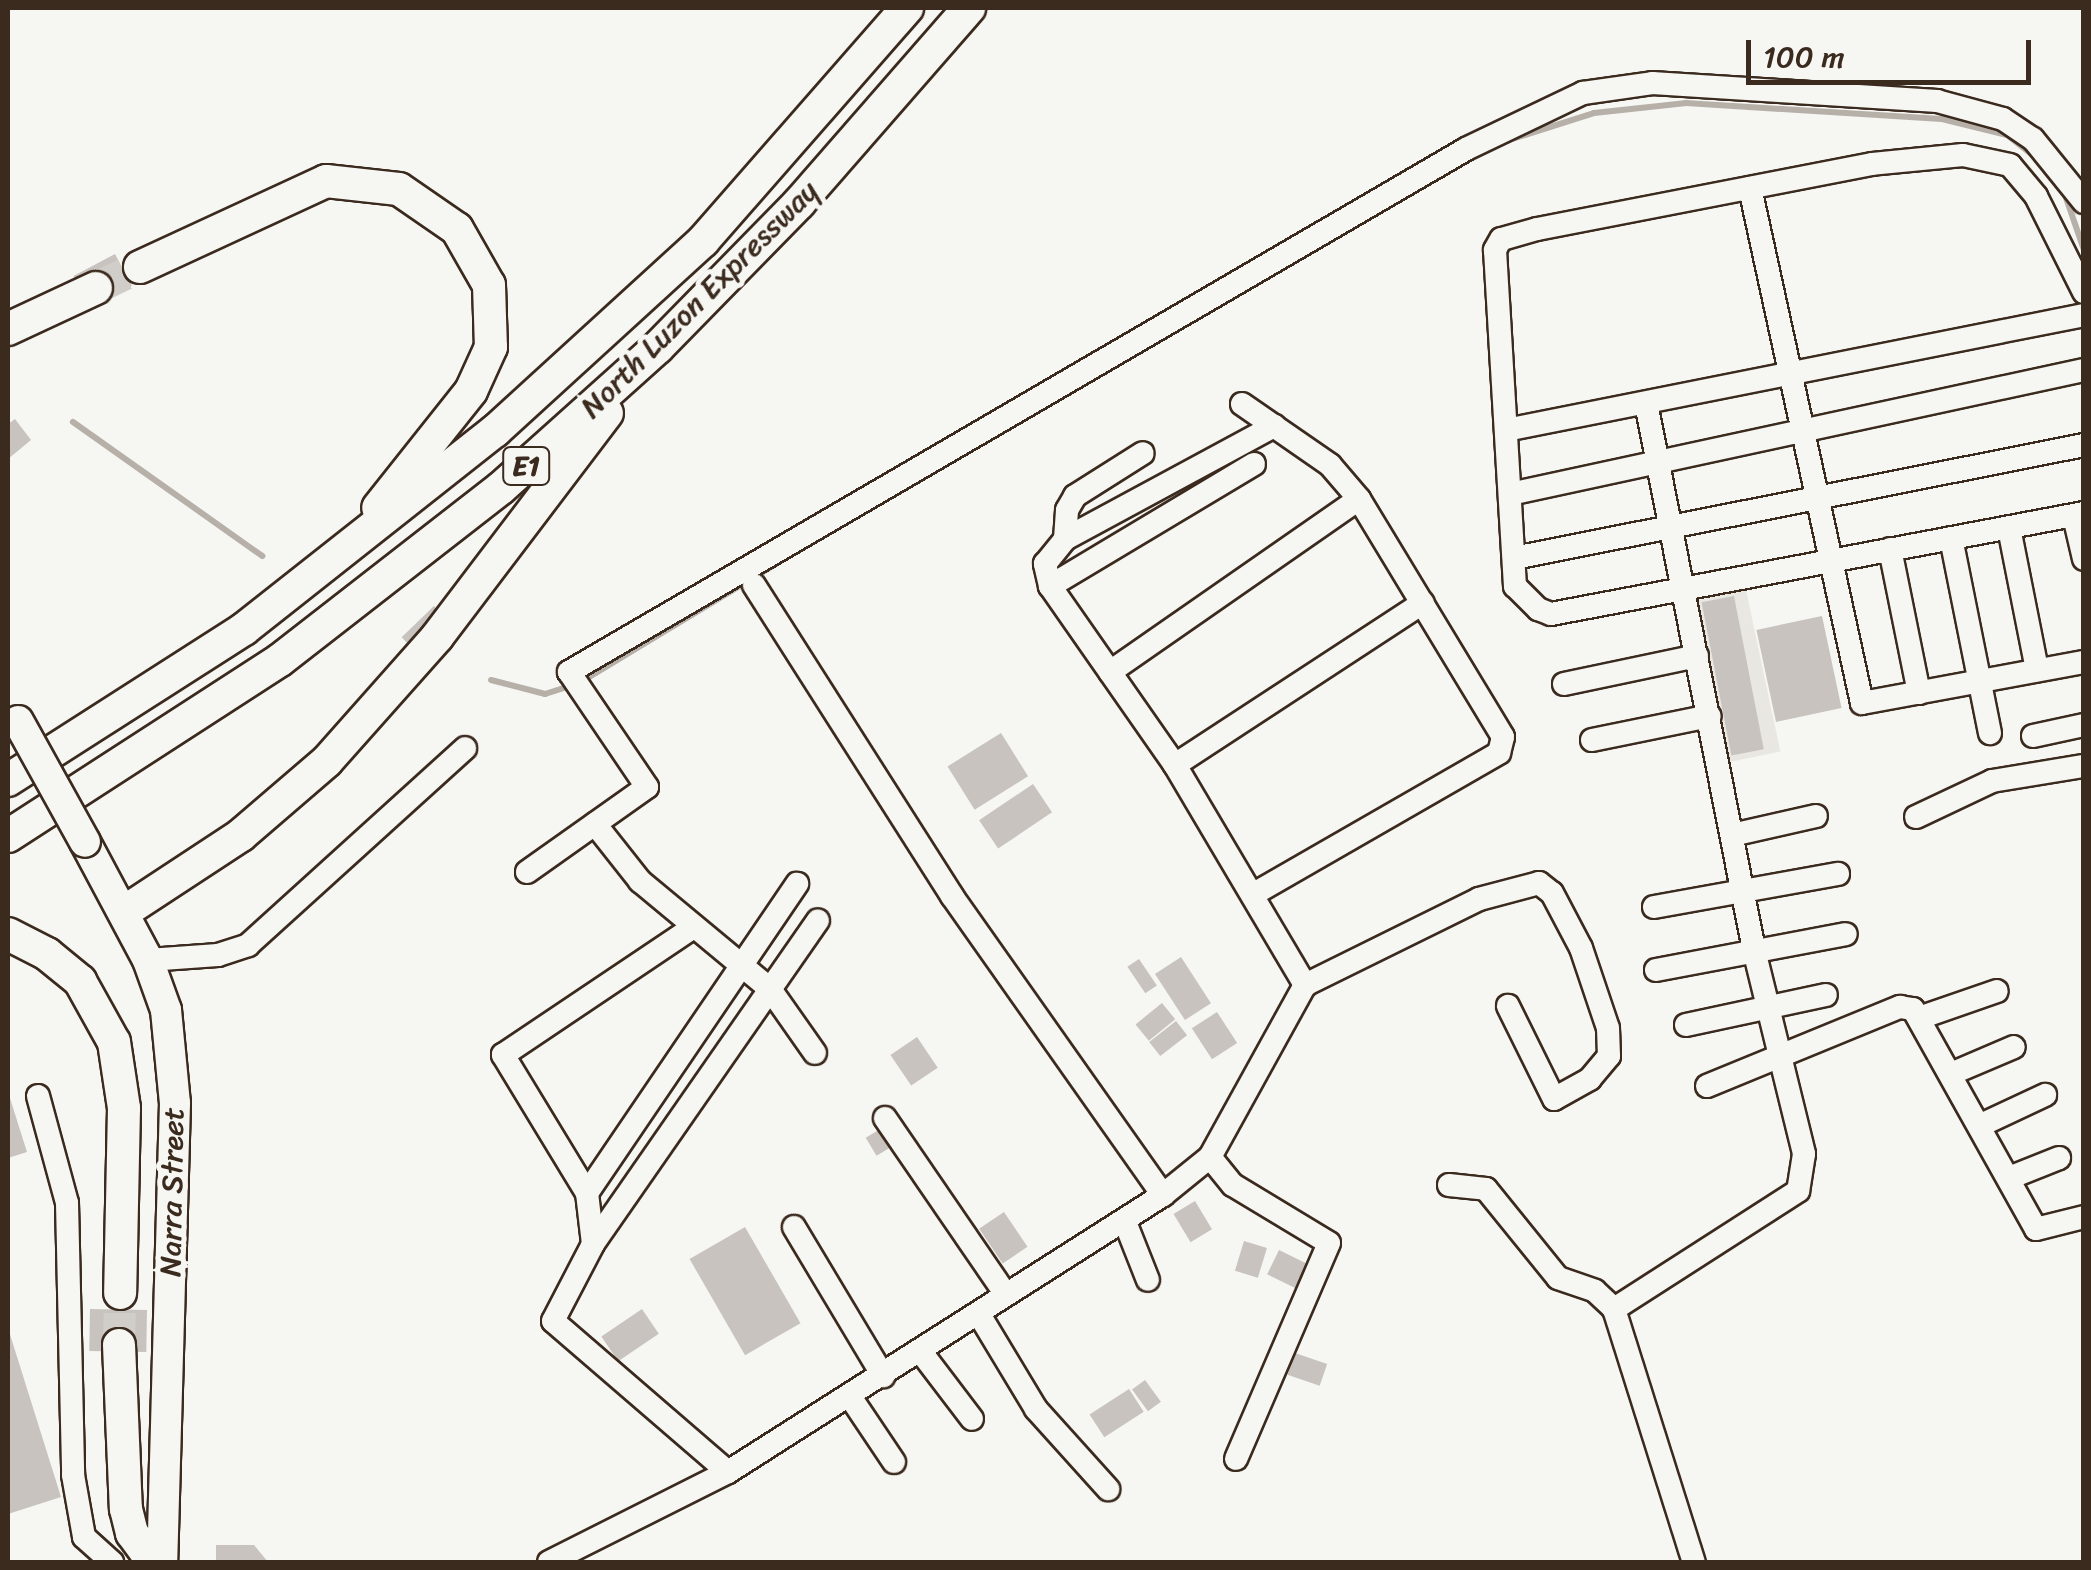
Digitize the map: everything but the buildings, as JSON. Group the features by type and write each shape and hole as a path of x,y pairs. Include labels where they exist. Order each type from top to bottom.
{"highway":[{"name":"North Luzon Expressway","path":"8,780 228,639 480,444 703,241 908,8"},
{"name":"North Luzon Expressway","path":"8,836 192,719 380,587 658,347 820,180 969,8"},
{"path":"140,267 288,194 350,179 418,198 470,246 492,306 482,372 407,476 325,567"},
{"path":"8,329 96,288"},
{"path":"124,912 241,835 327,761 437,637 658,347"},
{"path":"8,934 48,954 80,981 114,1042 124,1108 120,1293"},
{"path":"119,1345 126,1509 152,1562"}],"main road":[{"name":"Narra Street","path":"13,712 124,912 148,960 166,1010 175,1103 162,1562"}],"street":[{"path":"527,872 647,787 569,672 1466,148 1584,94 1652,83 1937,101 2002,119 2033,138 2084,202"},
{"path":"2084,292 2036,196 2010,165 1962,154 1750,188 1502,239 1495,250 1516,586 1552,614 2079,514 2084,559"},
{"path":"1750,188 1794,369 1862,704 2084,662"},
{"path":"1506,430 1794,369 2084,315"},
{"path":"1510,494 1806,434 2084,370"},
{"path":"1614,1309 1798,1190 1804,1154 1754,950 1646,403"},
{"path":"1242,404 1330,465 1359,500 1503,737 1499,753 1254,894"},
{"path":"1274,426 1065,539 1046,564 1050,586 1175,765 1306,985"},
{"path":"1514,558 2084,445"},
{"path":"1065,539 1066,510 1075,496 1143,453"},
{"path":"1050,586 1254,464"},
{"path":"1110,672 1359,500"},
{"path":"2009,528 2037,670"},
{"path":"1951,538 1990,733"},
{"path":"1890,549 1918,693"},
{"path":"754,585 952,896 1164,1195"},
{"path":"1175,765 1423,603"},
{"path":"1564,684 1697,656"},
{"path":"1592,740 1710,716"},
{"path":"2033,736 2084,726"},
{"path":"148,960 218,955 248,945 464,748"},
{"path":"1916,817 1992,781 2084,766"},
{"path":"1732,835 1816,816"},
{"path":"595,824 626,868 669,899 692,928 736,966 770,989 815,1053"},
{"path":"1654,907 1838,874"},
{"path":"549,1562 728,1472 980,1316 1006,1295 1164,1195 1210,1157 1306,985 1479,899 1538,883 1552,893 1581,948 1608,1028 1609,1056 1590,1079 1554,1099 1508,1006"},
{"path":"588,1193 736,966 797,884"},
{"path":"728,1472 553,1321 592,1244 818,920"},
{"path":"592,1244 588,1193 503,1056 692,928"},
{"path":"1656,970 1846,934"},
{"path":"1922,1017 1997,991"},
{"path":"1686,1025 1826,996"},
{"path":"1707,1086 1900,1007 1922,1017 2036,1229 2084,1217"},
{"path":"1953,1073 2014,1046"},
{"path":"1981,1125 2046,1095"},
{"path":"38,1096 67,1203 73,1476 84,1536 112,1562"},
{"path":"885,1118 1006,1295"},
{"path":"1210,1157 1232,1185 1329,1243 1236,1459"},
{"path":"2009,1178 2059,1158"},
{"path":"1449,1185 1486,1189 1558,1278 1595,1292 1614,1309 1694,1562"},
{"path":"1125,1222 1148,1280"},
{"path":"794,1227 883,1376"},
{"path":"980,1316 1036,1409 1108,1489"},
{"path":"922,1352 972,1419"},
{"path":"850,1398 894,1462"}],"shaded area":[{"path":"1746,590 1780,751 1727,763 1693,601"}],"waterway":[{"path":"1509,140 1594,113 1686,103 1942,119 2007,135 2036,158"},
{"path":"2063,189 2084,250"},
{"path":"73,422 262,556"},
{"path":"581,682 776,564"},
{"path":"491,680 545,694 569,686"}],"tunnel":[{"path":"96,288 140,267"},
{"path":"119,1345 120,1293"}]}
